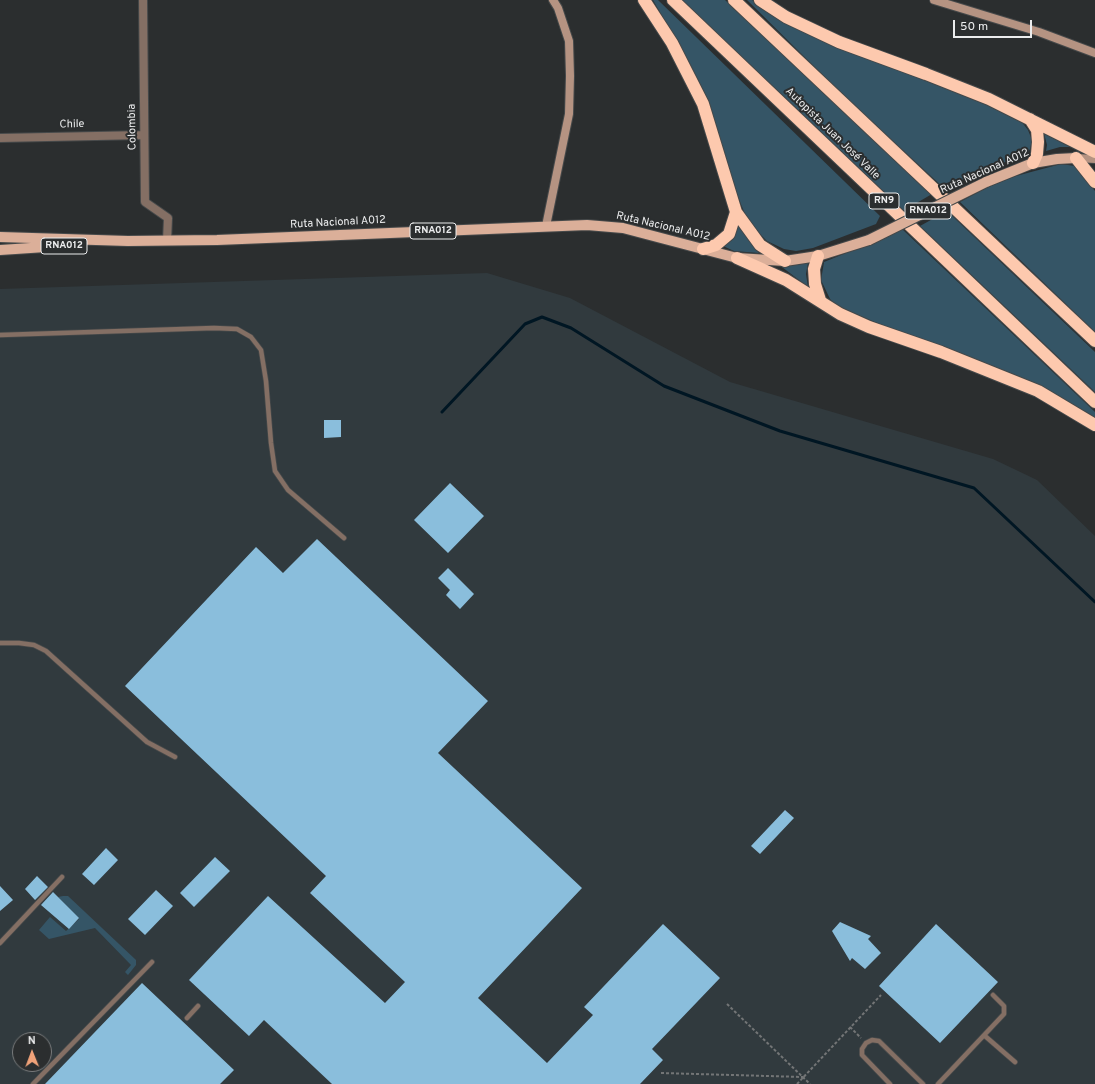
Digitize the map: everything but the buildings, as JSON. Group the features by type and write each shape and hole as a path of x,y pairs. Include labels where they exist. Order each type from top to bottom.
{"highway":[{"path":"644,0 672,43 703,104 736,212 760,245 784,261"},
{"name":"Autopista Juan José Valle","path":"673,0 1095,402"},
{"path":"734,0 1095,341"},
{"path":"760,0 786,17 839,42 989,99 1095,152"},
{"path":"1030,119 1037,130 1038,142 1037,154 1032,163"},
{"path":"1076,158 1095,182"},
{"path":"702,249 716,245 729,234 736,212"},
{"path":"818,256 814,269 815,284 820,300"},
{"path":"738,258 786,280 840,314 869,327 941,352 1038,391 1095,425"}],"main road":[{"path":"546,226 569,114 569,41 558,8 553,0"},
{"path":"934,0 1039,32 1095,53"},
{"path":"1076,158 1095,159"},
{"name":"Ruta Nacional A012","path":"0,250 128,242 217,240 587,225 623,228 738,258 784,261 818,256 869,240 986,182 1032,163 1076,158"},
{"name":"Ruta Nacional A012","path":"0,237 128,242"}],"street":[{"name":"Colombia","path":"143,0 145,202 168,218 167,241"},
{"name":"Chile","path":"0,138 144,135"}],"lane":[{"path":"0,335 214,328 237,329 251,337 261,350 266,381 275,471 288,490 344,538"},
{"path":"0,643 19,643 34,646 46,651 147,742 175,757"},
{"path":"0,943 62,877"},
{"path":"33,1084 152,962"},
{"path":"938,1084 985,1036 1004,1014 1004,1006 993,995"},
{"path":"187,1018 198,1006"},
{"path":"985,1036 1015,1062"},
{"path":"890,1084 862,1056 862,1049 866,1043 872,1040 879,1041 923,1084"}],"path":[{"path":"797,1084 881,995"},
{"path":"727,1004 810,1084"},
{"path":"850,1027 866,1043"},
{"path":"661,1073 803,1078"}],"shaded area":[{"path":"653,0 658,0 880,216 876,224 813,248 796,251 784,249 767,241 757,231 745,214 729,175 687,60"},
{"path":"680,0 725,0 932,194 903,211"},
{"path":"747,0 752,0 764,8 960,90 1021,121 1028,130 1032,140 1030,149 1027,154 971,175 946,190 843,95"},
{"path":"1044,133 1070,147 1060,147 1046,151 1047,145"},
{"path":"1061,164 1075,166 1095,191 1095,332 960,202 986,188 1016,176"},
{"path":"947,211 1095,352 1095,392 920,226"},
{"path":"739,224 759,253 734,251 723,246 732,240"},
{"path":"901,228 1095,412 1095,418 1052,392 1015,375 891,329 837,306 830,299 821,280 824,262 873,242"},
{"path":"808,263 806,274 808,287 782,267"},
{"path":"487,273 570,298 730,382 993,459 1037,480 1095,536 1095,1084 0,1084 0,289"},
{"path":"68,896 136,960 136,965 128,975 125,972 131,965 95,928 49,939 39,930 50,917 66,931 79,919 58,897"}],"waterway":[{"path":"442,412 525,324 542,317 571,328 664,386 780,431 974,488 1095,602"}]}
